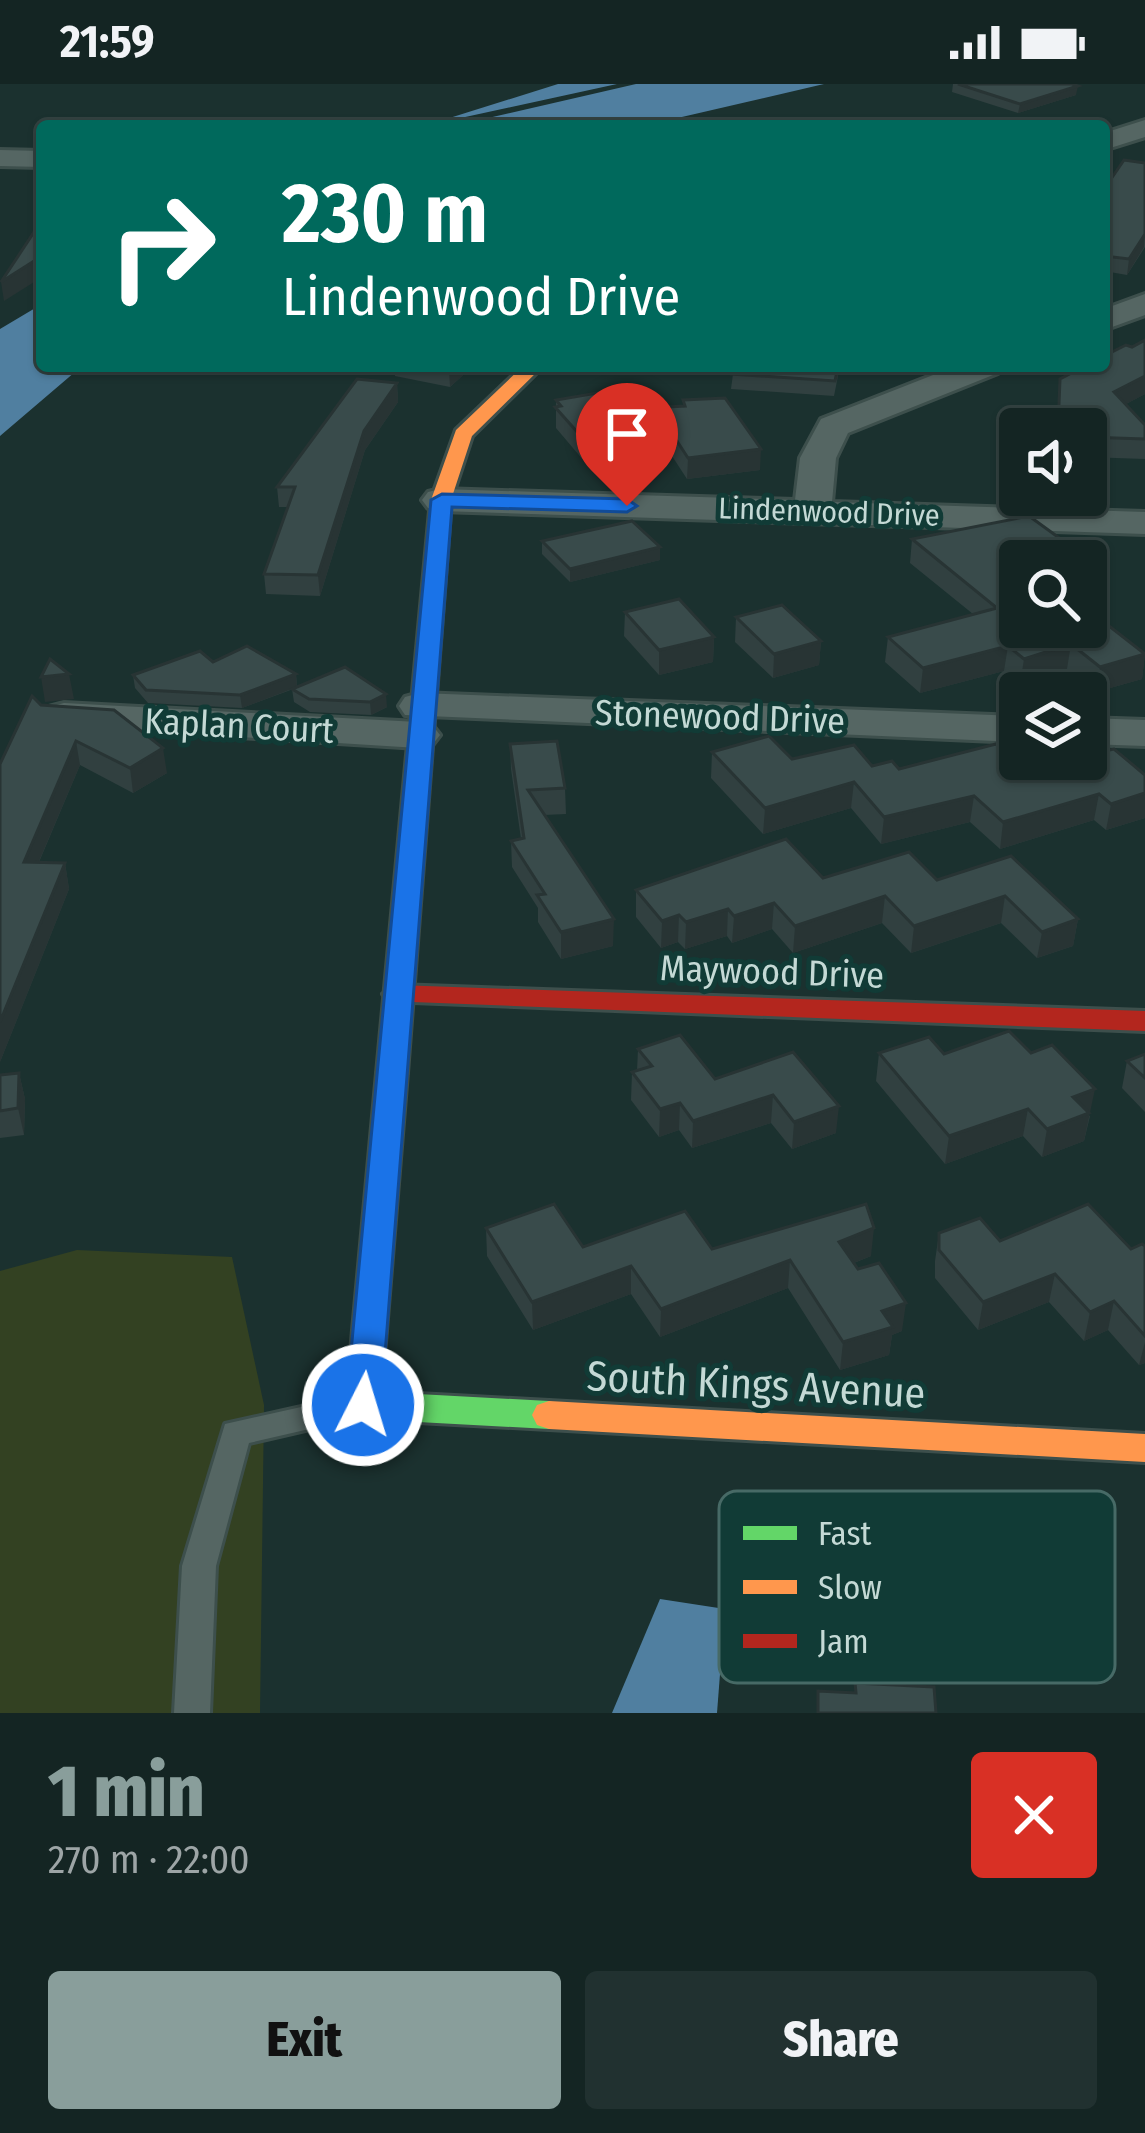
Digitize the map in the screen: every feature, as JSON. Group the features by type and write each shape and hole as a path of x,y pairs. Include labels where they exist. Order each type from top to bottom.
{"street":[{"path":"1110,140 1145,128"},
{"path":"0,158 36,159"},
{"path":"1110,318 1145,304"},
{"path":"363,1405 419,720 442,500 463,434 528,372"},
{"path":"812,511 818,458 833,425 970,372"},
{"name":"Lindenwood Drive","path":"442,500 1145,523"},
{"name":"Kaplan Court","path":"60,716 419,720"},
{"name":"Stonewood Drive","path":"419,720 999,729"},
{"path":"1107,732 1145,733"},
{"name":"Maywood Drive","path":"397,994 1145,1022"},
{"name":"South Kings Avenue","path":"363,1405 1145,1448"}],"lane":[{"path":"192,1713 199,1566 236,1433 363,1405"}],"green space":[{"path":"77,1250 232,1257 264,1405 260,1713 0,1713 0,1271"}],"water":[{"path":"558,84 617,84 452,120 443,120"},
{"path":"636,84 824,84 669,120 479,120"},
{"path":"36,308 36,372 75,372 0,436 0,329"},
{"path":"660,1599 719,1608 717,1713 612,1713"}],"building":[{"path":"958,84 1072,84 1078,86 1020,104"},
{"path":"1124,160 1145,163 1145,234 1129,259 1110,257 1111,179"},
{"path":"36,229 36,260 1,282"},
{"path":"1145,340 1145,376 1114,392 1145,425 1145,439 1107,438 1107,408 1059,408 1060,379 1073,372 1110,372 1110,353"},
{"path":"732,372 837,372 835,381"},
{"path":"357,379 397,383 364,431 318,575 264,574 295,487 277,487"},
{"path":"597,393 602,399 613,397 623,409 685,406 683,400 725,398 761,449 688,458 673,435 595,452 555,407 561,406 556,400"},
{"path":"1029,516 1062,540 999,540 1000,648 923,668 888,637 997,608 912,539"},
{"path":"632,521 660,547 570,569 542,541"},
{"path":"679,599 714,637 659,650 625,612"},
{"path":"782,605 821,641 774,654 736,617"},
{"path":"1107,624 1145,654 1100,667 1076,648 1107,648"},
{"path":"247,646 296,674 240,695 146,690 133,675 200,651 213,662"},
{"path":"1010,648 1058,648 1024,659"},
{"path":"50,659 69,674 41,677"},
{"path":"345,667 386,694 370,702 309,699 292,689"},
{"path":"32,696 41,705 114,710 163,748 130,768 76,741 24,862 65,863 0,1022 0,764"},
{"path":"769,736 792,759 854,745 872,766 892,761 899,769 996,744 999,780 1107,780 1107,750 1114,749 1145,775 1145,793 1111,804 1099,794 1003,822 974,796 884,817 854,782 765,808 712,752"},
{"path":"557,741 565,788 528,790 614,919 561,932 537,895 545,894 511,841 524,838 510,744"},
{"path":"786,839 823,878 909,852 937,880 1011,856 1078,919 1042,932 1005,896 914,926 885,896 795,926 774,903 734,916 728,909 686,922 679,915 662,921 636,890"},
{"path":"1009,1031 1031,1053 1052,1045 1095,1089 1073,1097 1089,1113 1047,1129 1028,1109 949,1136 879,1053 929,1037 944,1054"},
{"path":"680,1035 715,1079 793,1052 839,1106 794,1122 773,1095 693,1121 680,1103 660,1109 632,1072 652,1066 638,1049"},
{"path":"1145,1054 1145,1078 1127,1061"},
{"path":"19,1073 18,1108 0,1111 0,1075"},
{"path":"554,1204 583,1247 685,1211 712,1249 866,1204 874,1228 839,1242 858,1269 879,1263 906,1303 882,1311 893,1327 843,1342 790,1260 661,1309 631,1266 532,1302 486,1228"},
{"path":"1088,1204 1131,1249 1145,1246 1145,1336 1114,1301 1090,1312 1055,1274 983,1302 939,1250 939,1233 980,1218 1000,1241"},
{"path":"855,1683 934,1687 936,1713 818,1713 818,1691 856,1693"}],"traffic: fast":[{"path":"392,1073 363,1405 549,1415"}],"traffic: slow":[{"path":"392,1073 441,500 463,434 528,372"},
{"path":"549,1415 1145,1448"}],"traffic: jam":[{"path":"397,994 1145,1021"}],"route":[{"path":"363,1405 420,706 442,500 627,506"}]}
